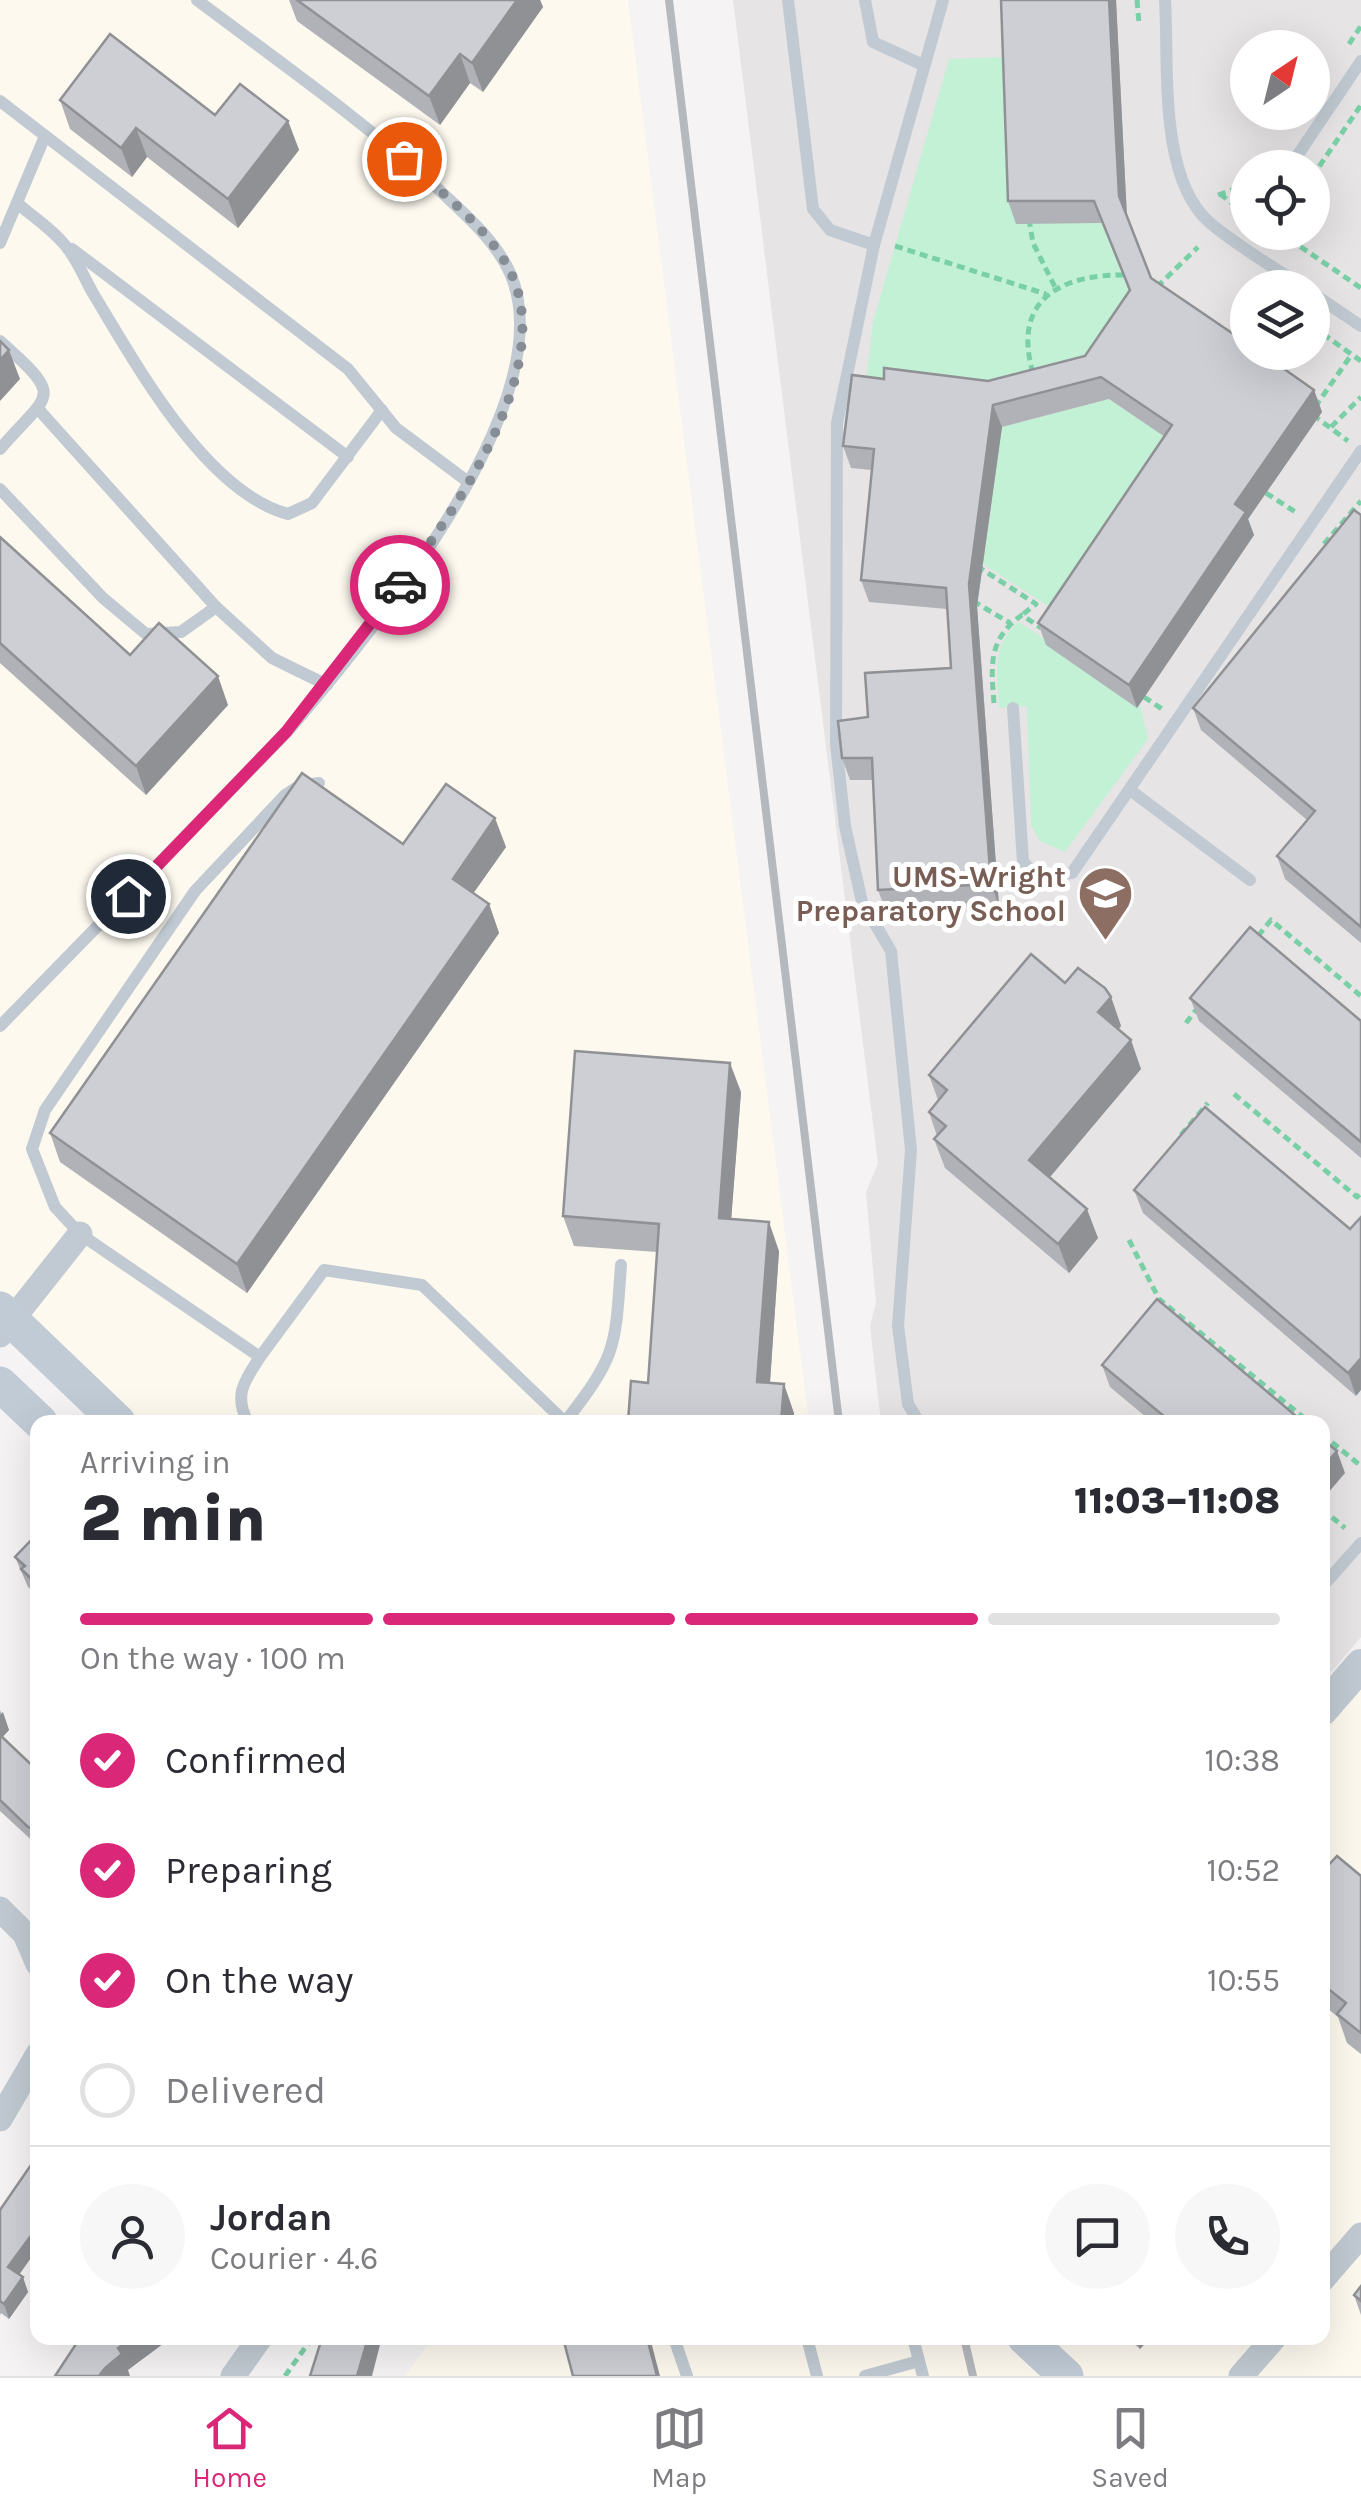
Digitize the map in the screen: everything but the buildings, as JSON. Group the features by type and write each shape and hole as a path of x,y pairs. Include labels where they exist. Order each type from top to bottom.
{"main road":[{"path":"4,1322 110,1415"},
{"path":"0,1384 33,1415"},
{"path":"1032,2345 1066,2376"}],"street":[{"path":"4,1322 80,1234"},
{"path":"1330,1701 1361,1665"},
{"path":"0,1909 25,1934 30,1946"},
{"path":"0,2119 30,2068"},
{"path":"1330,2271 1361,2235"},
{"path":"233,2376 255,2345"},
{"path":"1241,2376 1268,2345"}],"lane":[{"path":"0,1026 327,685 414,566 495,436 512,391 521,336 520,306 510,270 473,221 381,138 197,0"},
{"path":"788,0 814,209 830,230 874,245"},
{"path":"866,0 873,42 922,65"},
{"path":"915,1415 908,1404 898,1326 911,1150 891,951 862,902 845,826 836,744 837,423 874,245 943,0"},
{"path":"1166,0 1174,153 1180,180 1208,221 1230,236"},
{"path":"1301,150 1361,61"},
{"path":"0,101 348,369 396,428 467,481"},
{"path":"0,243 45,136"},
{"path":"16,203 348,457"},
{"path":"66,245 122,342 204,456 236,489 274,510 300,512 312,503 382,410"},
{"path":"1249,250 1278,270"},
{"path":"1330,305 1361,326"},
{"path":"0,341 39,376 44,391 40,411 0,449"},
{"path":"40,411 216,607 272,658 327,685"},
{"path":"1013,708 1023,862 1038,876 1072,874 1361,451"},
{"path":"0,489 103,598 146,634 181,632 216,607"},
{"path":"260,1357 80,1234 55,1207 32,1149 45,1110 196,890 285,796 299,786 319,784"},
{"path":"1130,790 1250,880"},
{"path":"570,1415 609,1364 616,1342 620,1265"},
{"path":"244,1415 240,1408 240,1386 324,1270 422,1285 558,1415"},
{"path":"1330,1579 1361,1543"},
{"path":"676,2345 687,2376"},
{"path":"809,2345 817,2376"},
{"path":"915,2345 923,2376"},
{"path":"865,2376 919,2361"}],"path":[{"path":"1138,0 1139,23"},
{"path":"1330,151 1361,105"},
{"path":"1230,190 1219,194 1230,202"},
{"path":"1028,216 1033,243 1055,288"},
{"path":"892,245 1047,294"},
{"path":"1144,300 1198,248"},
{"path":"1305,250 1361,288"},
{"path":"1037,380 1030,360 1030,336 1034,315 1047,294 1096,273 1134,273"},
{"path":"1330,339 1361,361"},
{"path":"1352,354 1310,414 1330,428 1361,398"},
{"path":"1266,493 1298,514"},
{"path":"1333,535 1341,542"},
{"path":"971,562 1036,604 1022,615"},
{"path":"966,596 1010,624"},
{"path":"1144,697 1165,710"},
{"path":"1246,949 1272,920 1361,996"},
{"path":"1186,1023 1210,992"},
{"path":"1234,1094 1358,1197 1361,1193"},
{"path":"1174,1144 1208,1103"},
{"path":"1129,1240 1164,1304 1299,1415"},
{"path":"1153,1317 1164,1304"},
{"path":"1330,1441 1361,1466"},
{"path":"1330,1516 1345,1528"},
{"path":"285,2376 307,2345"}],"shaded area":[{"path":"0,0 628,0 808,1415 86,1415 0,1330"},
{"name":"UMS-Wright Preparatory School","path":"733,0 1361,0 1361,1637 1330,1674 1330,1415 880,1415 870,1326 876,1303 866,1192 878,1164"},
{"path":"1361,1682 1361,2376 405,2376 427,2345 1330,2345 1330,1719"}],"green space":[{"path":"1007,57 1102,223 1138,313 1093,378 864,398 873,322 949,59"},
{"path":"1109,399 1181,448 1065,617 983,564 1002,427"},
{"path":"1019,622 1140,704 1148,739 1065,852 1040,841 1031,825 1027,706 999,708 1000,650"}],"railway":[{"path":"669,0 838,1415"},
{"path":"966,2345 973,2376"}],"way so far":[{"path":"400,585 495,436 512,391 521,336 520,306 510,270 473,221 404,159"}],"place":[{"name":"UMS-Wright Preparatory School","path":"1105,943"}],"route":[{"path":"128,896 286,732 327,685 400,585"}]}
